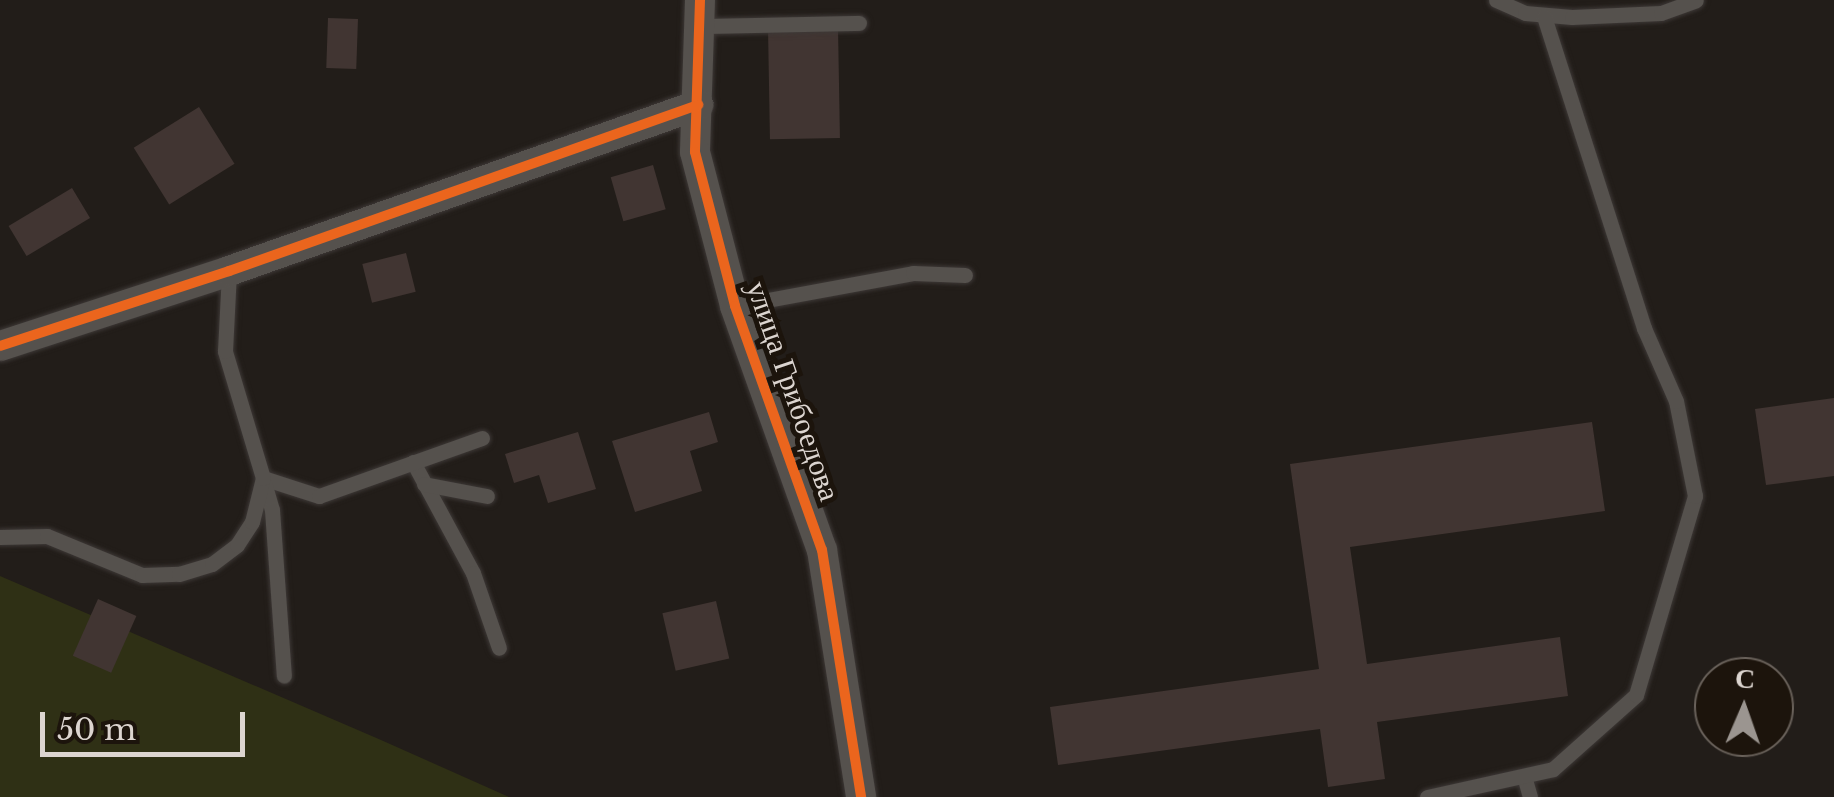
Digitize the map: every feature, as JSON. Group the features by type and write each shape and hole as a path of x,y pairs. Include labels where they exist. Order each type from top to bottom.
{"street":[{"name":"улица Грибоедова","path":"700,13 696,152 735,306 822,550 861,797"},
{"path":"0,346 229,271 698,105"}],"lane":[{"path":"1496,0 1544,17 1661,13 1696,0"},
{"path":"700,13 859,23"},
{"path":"1426,797 1553,770 1636,695 1695,496 1676,401 1644,328 1544,17"},
{"path":"229,271 225,352 272,510 284,676"},
{"path":"735,306 914,273 965,274"},
{"path":"263,478 319,496 482,438"},
{"path":"413,462 473,574 499,648"},
{"path":"0,537 47,536 142,574 179,574 212,564 236,545 252,522 263,478"},
{"path":"424,484 487,496"},
{"path":"1524,776 1530,797"}],"green space":[{"path":"0,576 381,740 509,797 0,797"}],"building":[{"path":"328,18 358,19 356,69 326,68"},
{"path":"838,27 840,138 770,139 768,28"},
{"path":"199,107 235,164 169,205 134,148"},
{"path":"653,165 666,209 623,221 611,177"},
{"path":"72,188 90,218 27,256 9,226"},
{"path":"406,253 416,292 372,303 362,264"},
{"path":"1834,398 1834,476 1766,485 1755,409"},
{"path":"709,412 718,442 690,451 702,491 635,512 612,441"},
{"path":"1592,422 1605,511 1350,547 1367,664 1560,637 1568,696 1377,722 1385,779 1328,787 1320,729 1058,765 1050,707 1319,669 1290,464"},
{"path":"578,432 596,489 548,503 539,475 514,483 505,454"},
{"path":"98,599 136,616 111,673 73,656"},
{"path":"716,601 729,658 676,671 662,613"}],"cycle path":[{"path":"700,0 695,152 735,306 822,550 861,797"},
{"path":"0,346 229,271 698,105"}]}
